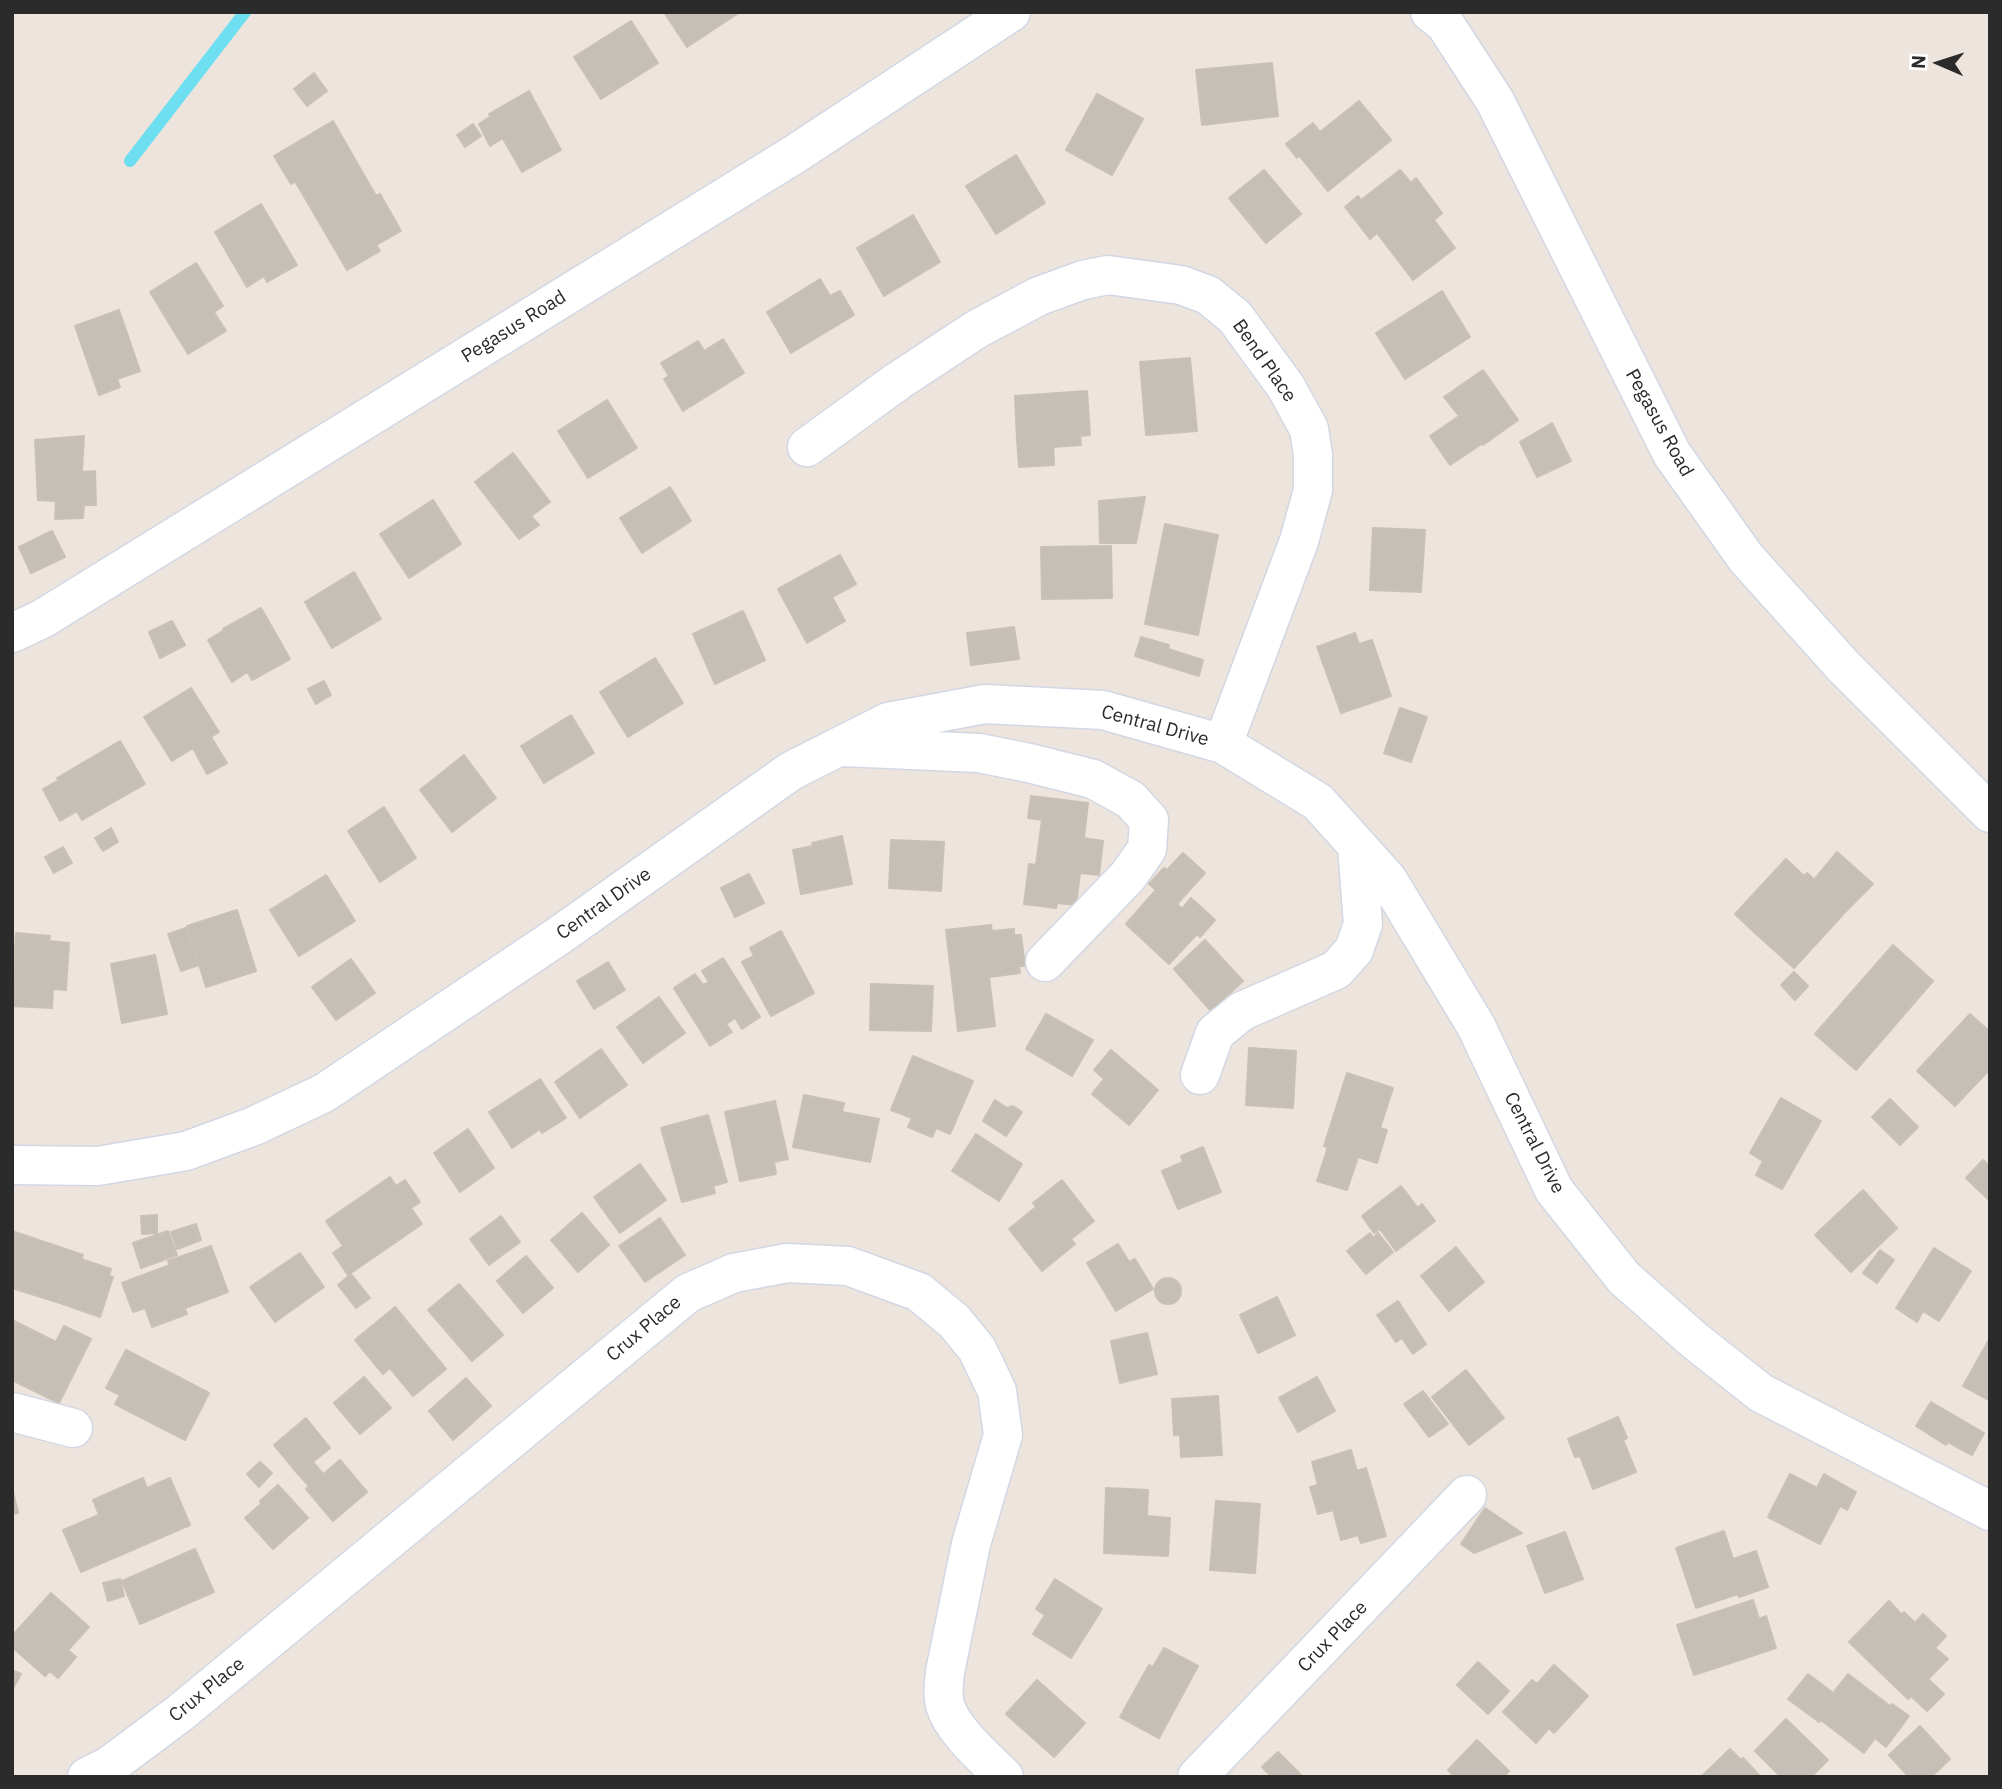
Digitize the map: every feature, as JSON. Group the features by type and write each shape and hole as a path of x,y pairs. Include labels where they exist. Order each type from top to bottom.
{"street":[{"name":"Pegasus Road","path":"12,632 43,619 783,161 1011,12"},
{"name":"Pegasus Road","path":"1430,12 1445,24 1495,101 1672,454 1746,558 1844,667 1990,813"},
{"name":"Bend Place","path":"807,447 898,381 977,329 1040,296 1083,280 1108,275 1181,285 1208,295 1235,317 1286,387 1310,429 1313,455 1313,490 1299,541 1223,744"},
{"name":"Central Drive","path":"12,1165 98,1166 186,1151 254,1126 324,1093 557,937 791,771 888,722 985,704 1103,710 1223,744 1318,802 1388,880 1476,1026 1554,1190 1624,1278 1694,1340 1761,1393 1990,1511"},
{"path":"840,747 979,753 1093,779 1131,800 1149,820 1147,849 1128,876 1045,962"},
{"path":"1200,1075 1215,1033 1242,1011 1336,970 1354,950 1363,924 1357,846"},
{"name":"Crux Place","path":"87,1777 109,1766 180,1713 688,1293 734,1273 787,1263 848,1266 919,1292 954,1321 977,1349 997,1391 1003,1435 971,1544 943,1692 946,1707 955,1724 1004,1777"},
{"path":"12,1412 73,1428"},
{"name":"Crux Place","path":"1197,1777 1467,1495"}],"building":[{"path":"664,12 740,12 687,47"},
{"path":"631,21 658,63 601,99 574,57"},
{"path":"1272,63 1278,116 1202,125 1196,70"},
{"path":"314,73 327,91 307,106 294,89"},
{"path":"529,91 561,150 522,172 489,114"},
{"path":"1097,94 1143,119 1112,175 1066,150"},
{"path":"1359,101 1391,140 1328,191 1299,155 1297,158 1286,144 1313,123 1320,132"},
{"path":"491,116 503,138 490,146 479,124"},
{"path":"333,121 376,196 380,194 401,231 376,245 370,235 350,247 308,174 291,184 274,156"},
{"path":"473,124 481,136 465,147 457,135"},
{"path":"1016,155 1045,203 996,234 966,186"},
{"path":"1264,170 1301,214 1266,243 1229,198"},
{"path":"1400,170 1411,183 1416,178 1442,213 1434,220 1455,248 1413,280 1377,233 1370,239 1345,207 1358,196 1361,200"},
{"path":"308,174 350,247 370,235 380,251 347,270 295,181"},
{"path":"261,204 297,265 267,282 264,276 247,287 215,232"},
{"path":"913,215 940,262 884,296 857,248"},
{"path":"196,263 223,306 214,312 226,331 188,354 150,292"},
{"path":"820,279 830,296 840,291 854,315 791,353 767,312"},
{"path":"1442,291 1470,337 1405,379 1376,333"},
{"path":"119,310 140,371 117,379 120,387 99,395 75,326"},
{"path":"723,339 744,373 683,411 664,379 669,376 661,363 698,341 704,351"},
{"path":"1190,358 1197,431 1146,435 1140,362"},
{"path":"1483,370 1518,420 1483,445 1462,414 1459,416 1444,397"},
{"path":"1087,391 1090,435 1080,436 1081,445 1053,447 1053,437 1017,439 1015,396"},
{"path":"607,400 637,448 588,478 558,431"},
{"path":"1462,414 1483,443 1450,465 1430,436"},
{"path":"1552,423 1571,461 1537,477 1520,442"},
{"path":"84,436 82,472 95,471 96,505 84,505 83,518 55,519 56,501 38,500 35,440"},
{"path":"1053,437 1054,465 1019,467 1017,439"},
{"path":"513,453 550,502 531,516 539,525 519,539 475,482"},
{"path":"670,487 691,521 642,553 620,518"},
{"path":"1145,497 1136,543 1100,543 1099,501"},
{"path":"433,500 461,544 409,578 380,534"},
{"path":"1165,524 1218,535 1198,635 1145,624"},
{"path":"1373,528 1425,530 1421,592 1370,590"},
{"path":"52,531 65,557 31,573 19,547"},
{"path":"1111,546 1112,598 1042,599 1041,547"},
{"path":"840,555 856,584 832,597 845,621 807,643 778,589"},
{"path":"354,572 381,619 332,648 305,602"},
{"path":"261,608 290,659 252,680 223,629"},
{"path":"743,611 765,660 715,684 693,634"},
{"path":"172,621 185,645 160,658 149,632"},
{"path":"1014,627 1019,659 971,665 967,633"},
{"path":"223,631 247,672 232,682 208,640"},
{"path":"1355,633 1359,644 1372,640 1391,696 1341,713 1317,647"},
{"path":"1141,637 1169,645 1168,649 1203,660 1199,676 1135,656"},
{"path":"655,658 683,703 628,737 600,692"},
{"path":"324,681 331,695 316,704 308,689"},
{"path":"191,688 219,732 172,761 144,717"},
{"path":"1400,708 1427,717 1411,762 1384,753"},
{"path":"571,715 594,753 544,783 521,746"},
{"path":"211,737 227,763 207,774 193,748"},
{"path":"120,741 145,784 82,820 57,778"},
{"path":"464,755 496,798 452,832 420,790"},
{"path":"59,780 77,811 60,821 43,789"},
{"path":"1031,796 1088,803 1084,838 1103,841 1099,875 1080,873 1076,905 1057,903 1056,908 1024,904 1029,864 1036,865 1042,820 1028,818"},
{"path":"384,807 416,858 380,882 348,831"},
{"path":"111,828 118,842 103,851 95,838"},
{"path":"842,836 852,884 801,894 793,850"},
{"path":"891,840 944,842 941,891 889,888"},
{"path":"63,847 72,863 54,873 45,857"},
{"path":"1837,852 1873,884 1847,910 1814,880"},
{"path":"1183,853 1205,873 1177,904 1182,909 1191,898 1215,920 1200,937 1197,934 1169,964 1126,924 1156,890 1149,884"},
{"path":"1786,859 1804,876 1754,932 1735,914"},
{"path":"1807,873 1847,910 1794,968 1754,932"},
{"path":"749,874 764,903 735,917 721,888"},
{"path":"326,875 355,921 299,956 270,910"},
{"path":"237,910 256,971 206,987 187,926"},
{"path":"991,925 992,931 1014,929 1014,935 1021,935 1025,966 1019,966 1020,973 989,977 995,1026 958,1031 946,930"},
{"path":"186,928 199,965 181,971 168,934"},
{"path":"781,931 814,993 771,1016 742,962 754,956 750,948"},
{"path":"16,933 50,936 49,941 69,943 66,990 53,989 52,1008 12,1006"},
{"path":"1205,940 1243,981 1211,1011 1174,969"},
{"path":"1893,945 1933,981 1856,1070 1815,1034"},
{"path":"155,955 167,1014 122,1023 111,964"},
{"path":"723,958 760,1017 742,1029 735,1018 726,1024 732,1032 710,1046 674,988 695,974 703,985 709,982 702,971"},
{"path":"351,959 375,993 336,1020 312,987"},
{"path":"608,962 625,990 594,1009 577,981"},
{"path":"1794,972 1808,986 1795,1000 1781,985"},
{"path":"871,984 933,986 931,1031 870,1030"},
{"path":"659,997 685,1033 643,1063 617,1027"},
{"path":"1046,1014 1093,1040 1072,1076 1026,1049"},
{"path":"1970,1014 1990,1032 1990,1069 1955,1106 1917,1071"},
{"path":"1249,1048 1296,1051 1293,1108 1246,1105"},
{"path":"601,1049 627,1085 580,1118 555,1082"},
{"path":"1111,1050 1158,1090 1129,1125 1092,1094 1104,1079 1094,1070"},
{"path":"913,1056 973,1081 950,1134 936,1128 932,1137 908,1127 912,1118 891,1110"},
{"path":"1347,1073 1393,1088 1380,1128 1387,1130 1377,1163 1324,1146"},
{"path":"540,1079 566,1118 542,1133 540,1129 512,1148 489,1112"},
{"path":"804,1095 844,1103 842,1112 879,1119 870,1162 793,1147"},
{"path":"1781,1098 1821,1121 1782,1189 1756,1175 1763,1161 1750,1153"},
{"path":"1890,1099 1918,1127 1900,1145 1872,1117"},
{"path":"995,1100 1007,1108 1013,1106 1022,1112 1006,1136 983,1121"},
{"path":"775,1101 788,1159 774,1162 776,1174 740,1181 725,1112"},
{"path":"708,1115 727,1182 713,1186 715,1193 682,1202 661,1128"},
{"path":"468,1129 494,1168 460,1192 434,1153"},
{"path":"976,1134 1022,1164 999,1201 952,1171"},
{"path":"1203,1147 1221,1192 1178,1209 1162,1171 1183,1162 1181,1156"},
{"path":"1328,1147 1358,1157 1347,1190 1317,1181"},
{"path":"1983,1160 1990,1167 1990,1201 1966,1178"},
{"path":"640,1164 666,1200 620,1233 594,1197"},
{"path":"390,1177 396,1186 405,1180 420,1202 411,1208 422,1224 348,1275 333,1253 343,1246 326,1221"},
{"path":"1062,1180 1094,1221 1071,1239 1075,1244 1042,1271 1009,1229 1036,1207 1033,1203"},
{"path":"1401,1186 1418,1208 1422,1204 1435,1221 1396,1251 1380,1229 1374,1233 1362,1216"},
{"path":"1863,1190 1897,1228 1851,1272 1815,1235"},
{"path":"582,1213 609,1245 578,1272 551,1240"},
{"path":"157,1215 157,1233 142,1234 141,1216"},
{"path":"501,1216 520,1242 489,1265 470,1239"},
{"path":"660,1218 685,1255 645,1282 619,1246"},
{"path":"196,1224 201,1240 177,1249 171,1232"},
{"path":"12,1231 83,1255 79,1266 73,1264 60,1303 12,1288"},
{"path":"168,1231 177,1255 141,1268 133,1243"},
{"path":"1370,1233 1373,1238 1378,1233 1393,1252 1366,1274 1347,1251"},
{"path":"1118,1244 1129,1262 1135,1259 1153,1289 1116,1311 1087,1263"},
{"path":"211,1246 228,1292 185,1308 168,1261"},
{"path":"1456,1247 1484,1282 1449,1311 1421,1276"},
{"path":"1934,1248 1971,1271 1939,1321 1923,1311 1917,1322 1896,1308"},
{"path":"1880,1250 1894,1260 1877,1283 1863,1273"},
{"path":"300,1253 324,1287 275,1322 250,1287"},
{"path":"526,1256 553,1288 523,1313 497,1281"},
{"path":"81,1259 111,1269 109,1276 113,1277 100,1317 60,1303 73,1264 79,1266"},
{"path":"170,1265 187,1314 152,1327 145,1308 133,1312 122,1283"},
{"path":"351,1274 370,1298 356,1308 338,1285"},
{"path":"1168,1278 1177,1282 1181,1291 1177,1300 1168,1304 1159,1300 1155,1291 1159,1282"},
{"path":"459,1284 503,1335 472,1361 428,1310"},
{"path":"1277,1297 1295,1335 1258,1353 1240,1315"},
{"path":"1398,1301 1426,1344 1413,1354 1402,1338 1396,1342 1377,1315"},
{"path":"395,1307 446,1369 413,1396 390,1368 383,1374 355,1340"},
{"path":"12,1320 56,1342 64,1326 91,1339 59,1403 12,1380"},
{"path":"1147,1333 1157,1374 1120,1383 1111,1341"},
{"path":"1990,1338 1990,1401 1963,1386"},
{"path":"126,1350 209,1393 185,1440 115,1404 120,1395 106,1388"},
{"path":"1466,1370 1504,1418 1469,1445 1432,1397"},
{"path":"364,1377 391,1408 360,1434 334,1403"},
{"path":"1317,1377 1335,1411 1298,1432 1279,1398"},
{"path":"466,1378 491,1406 453,1440 429,1411"},
{"path":"1423,1391 1448,1424 1429,1437 1404,1404"},
{"path":"1218,1396 1222,1455 1181,1457 1180,1435 1174,1435 1172,1399"},
{"path":"1931,1402 1984,1433 1972,1455 1948,1442 1946,1445 1916,1426"},
{"path":"1618,1417 1627,1438 1623,1440 1636,1472 1593,1489 1580,1456 1575,1457 1568,1439"},
{"path":"306,1418 330,1448 298,1474 274,1445"},
{"path":"1351,1450 1357,1471 1366,1468 1386,1536 1361,1543 1358,1535 1341,1540 1333,1510 1318,1514 1310,1487 1318,1485 1312,1462"},
{"path":"340,1460 367,1492 333,1521 306,1489"},
{"path":"260,1462 272,1473 259,1487 247,1474"},
{"path":"313,1462 323,1474 309,1486 298,1474"},
{"path":"1790,1474 1817,1488 1824,1474 1856,1492 1847,1510 1840,1506 1820,1544 1768,1517"},
{"path":"143,1478 147,1488 170,1478 190,1525 81,1572 63,1530 99,1515 93,1500"},
{"path":"278,1485 308,1518 273,1549 245,1518"},
{"path":"12,1487 18,1513 12,1514"},
{"path":"1106,1488 1148,1490 1147,1516 1170,1518 1168,1556 1104,1553"},
{"path":"1216,1501 1260,1504 1255,1573 1210,1570"},
{"path":"1485,1508 1522,1533 1474,1553 1461,1544"},
{"path":"1724,1531 1733,1559 1756,1551 1768,1587 1696,1608 1676,1548"},
{"path":"1565,1532 1583,1579 1545,1593 1527,1546"},
{"path":"195,1549 214,1592 140,1624 122,1581"},
{"path":"120,1579 124,1596 108,1601 103,1583"},
{"path":"1055,1579 1102,1609 1071,1658 1033,1634 1045,1615 1036,1609"},
{"path":"51,1593 89,1627 68,1650 76,1657 58,1678 50,1671 45,1676 12,1647 12,1636"},
{"path":"1753,1600 1759,1619 1766,1616 1776,1648 1694,1675 1677,1625"},
{"path":"1889,1601 1902,1615 1904,1612 1915,1623 1923,1614 1946,1636 1935,1648 1948,1659 1928,1679 1944,1694 1927,1711 1911,1696 1908,1699 1849,1642"},
{"path":"1164,1648 1198,1666 1159,1738 1120,1717 1149,1665 1153,1667"},
{"path":"1478,1662 1509,1691 1488,1714 1457,1685"},
{"path":"1554,1665 1588,1696 1554,1733 1549,1728 1536,1743 1503,1712 1532,1680 1537,1684"},
{"path":"12,1670 21,1674 12,1690"},
{"path":"1808,1674 1833,1693 1848,1674 1890,1706 1892,1704 1909,1716 1886,1747 1875,1738 1864,1753 1788,1699"},
{"path":"1037,1680 1085,1723 1054,1757 1006,1714"},
{"path":"1786,1719 1828,1760 1811,1777 1781,1777 1755,1751"},
{"path":"1920,1726 1950,1759 1931,1777 1909,1777 1889,1755"},
{"path":"1477,1740 1509,1771 1503,1777 1455,1777 1448,1770"},
{"path":"1730,1749 1741,1760 1743,1758 1761,1777 1701,1777"},
{"path":"1278,1752 1303,1777 1272,1777 1262,1767"}],"waterway":[{"path":"130,161 245,12"}]}
